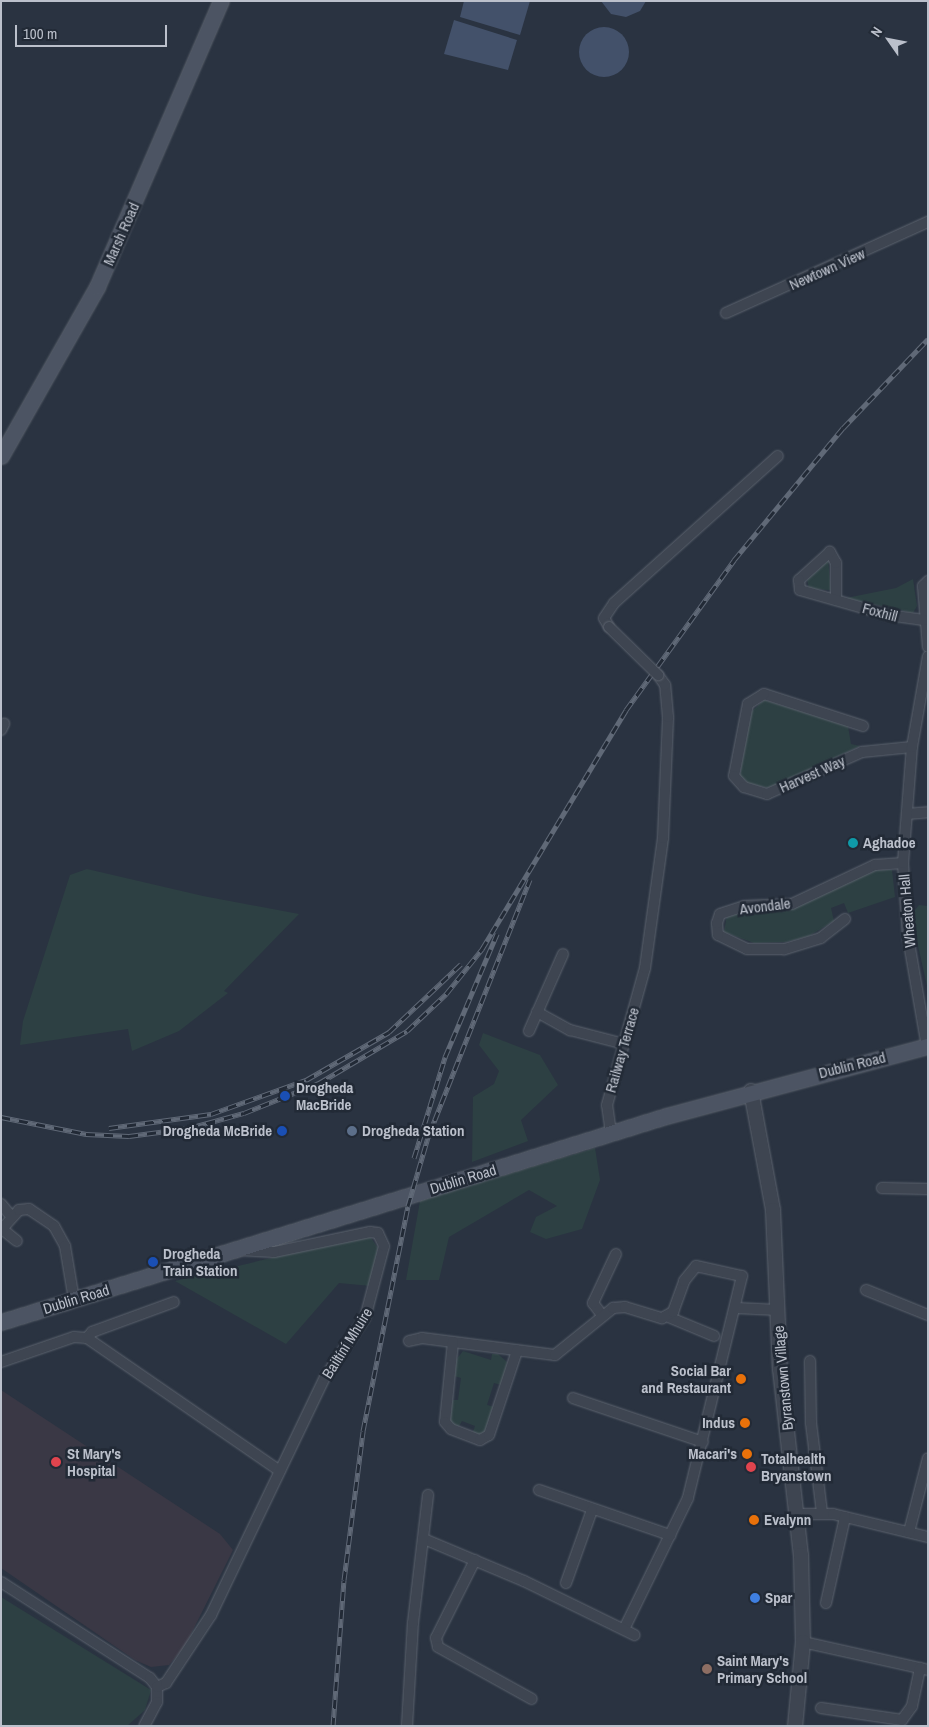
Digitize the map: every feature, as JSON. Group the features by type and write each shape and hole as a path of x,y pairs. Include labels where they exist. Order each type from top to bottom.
{"main road":[{"name":"Marsh Road","path":"1,456 97,287 221,1"},
{"name":"Dublin Road","path":"1,1322 751,1091 927,1047"}],"street":[{"name":"Newtown View","path":"726,313 928,222"},
{"name":"Railway Terrace","path":"611,1133 607,1105 645,968 663,838 669,750 666,691 658,675 609,627 604,618 614,603 778,456"},
{"name":"Foxhill","path":"836,600 836,563 830,552 797,585 806,593 909,620 924,620"},
{"path":"928,581 923,586 924,620 928,647"},
{"name":"Wheaton Hall","path":"927,1047 908,937 903,863 912,747 928,656"},
{"name":"Harvest Way","path":"863,726 764,694 748,704 734,776 744,787 767,794 862,752 912,747"},
{"path":"907,814 928,812"},
{"name":"Avondale","path":"845,919 821,938 784,949 747,948 718,935 717,923 720,914 736,909 792,904 875,866 903,863"},
{"path":"529,1031 563,954"},
{"path":"537,1012 570,1030 624,1044"},
{"name":"Byranstown Village","path":"751,1091 773,1210 778,1310 797,1514 803,1642 795,1726"},
{"path":"882,1188 928,1189"},
{"path":"1,1204 12,1217"},
{"path":"17,1241 2,1230 12,1217 29,1209 60,1234 74,1300"},
{"name":"Bailtíní Mhuire","path":"157,1687 171,1676 211,1615 325,1377 366,1318 382,1259 382,1238 370,1232 274,1252 237,1249"},
{"path":"602,1315 593,1304 616,1254"},
{"path":"625,1627 688,1498 736,1308 742,1276 696,1266 684,1281 672,1312 666,1316"},
{"path":"866,1290 928,1314"},
{"path":"87,1338 92,1332 174,1302"},
{"path":"410,1342 422,1338 517,1351 555,1354 602,1315 625,1307 666,1316 714,1336"},
{"path":"736,1308 778,1310"},
{"path":"1,1362 74,1337 87,1338 280,1471"},
{"path":"453,1342 445,1422 451,1429 480,1440 489,1435 517,1351"},
{"path":"810,1361 811,1423 822,1512"},
{"path":"573,1398 702,1442"},
{"path":"909,1532 928,1458"},
{"path":"539,1490 592,1510 670,1535"},
{"path":"407,1726 413,1623 428,1496"},
{"path":"566,1583 592,1510"},
{"path":"797,1514 822,1512 928,1536"},
{"path":"826,1604 845,1517"},
{"path":"424,1539 625,1627 634,1635"},
{"path":"474,1560 436,1638 438,1647 532,1699"},
{"path":"1,1582 94,1638 141,1670 157,1687 157,1702 144,1726"},
{"path":"803,1642 924,1669 912,1706 902,1720 820,1708"}],"shaded area":[{"path":"828,560 831,590 809,589 807,579"},
{"path":"913,579 917,606 913,613 846,598 896,588"},
{"path":"764,700 848,726 851,744 860,746 769,788 750,784 740,777 741,768 751,712"},
{"path":"87,869 203,896 299,914 224,991 228,993 179,1031 132,1051 128,1029 20,1045 23,1021 70,875"},
{"path":"876,870 892,870 895,897 848,913 844,903 831,908 834,921 809,936 786,942 754,943 724,932 727,915 785,911"},
{"path":"919,905 928,906 928,990 911,915"},
{"path":"483,1033 540,1055 558,1085 521,1120 528,1141 472,1162 473,1097 494,1084 499,1071 479,1045"},
{"path":"595,1148 600,1180 582,1229 546,1239 530,1232 536,1217 557,1206 529,1190 449,1237 439,1280 406,1280 420,1201"},
{"path":"359,1237 371,1238 378,1248 371,1286 339,1283 286,1344 175,1281"},
{"path":"463,1351 491,1360 492,1354 498,1354 507,1362 502,1385 494,1383 487,1405 495,1407 486,1432 479,1435 472,1434 475,1426 462,1421 458,1428 449,1420 451,1400 458,1400 461,1378 454,1376 456,1360"},
{"name":"St Mary's Hospital","path":"1,1390 220,1534 233,1550 185,1646 169,1665 151,1667 135,1660 1,1568"},
{"path":"1,1597 151,1690 145,1710 127,1726 1,1726"}],"water":[{"path":"464,1 530,1 520,35 460,17"},
{"path":"601,1 646,1 640,11 626,17 611,14"},
{"path":"454,20 517,40 508,70 444,54"},
{"path":"604,27 613,29 624,38 629,52 627,61 618,72 604,77 595,75 584,66 579,52 581,43 590,32"}],"railway":[{"path":"1,1117 86,1134 129,1136 189,1128 244,1113 319,1083 407,1031 446,994 482,949 626,710 734,560 843,428 928,339"},
{"path":"333,1726 344,1580 363,1431 408,1206 428,1137 530,880"},
{"path":"414,1158 445,1057 497,934"},
{"path":"109,1128 211,1114 306,1080 389,1032 461,964"}],"place":[{"name":"Aghadoe","path":"853,843"},
{"name":"Drogheda MacBride","path":"285,1096"},
{"name":"Drogheda McBride","path":"282,1131"},
{"name":"Drogheda Station","path":"352,1131"},
{"name":"Drogheda Train Station","path":"153,1262"},
{"name":"Social Bar and Restaurant","path":"741,1379"},
{"name":"Indus","path":"745,1423"},
{"name":"Macari's","path":"747,1454"},
{"name":"St Mary's Hospital","path":"56,1462"},
{"name":"Totalhealth Bryanstown","path":"751,1467"},
{"name":"Evalynn","path":"754,1520"},
{"name":"Spar","path":"755,1598"},
{"name":"Saint Mary's Primary School","path":"707,1669"}]}
